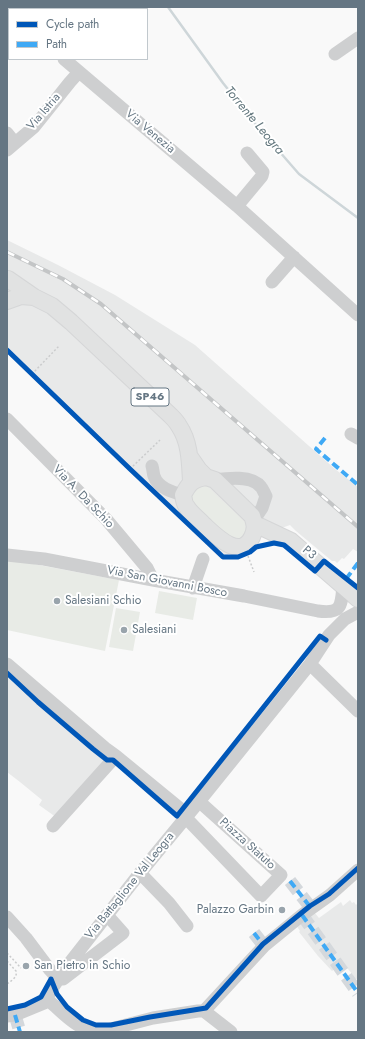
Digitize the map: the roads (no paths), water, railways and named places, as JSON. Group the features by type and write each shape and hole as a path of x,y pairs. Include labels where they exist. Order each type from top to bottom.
{"main road":[{"name":"SP46","path":"7,278 34,297 52,306 171,416 179,426 184,436 199,483 186,506 220,540 231,546 238,547 245,545 247,550 266,536 280,535"},
{"name":"SP46","path":"7,278 10,285 10,292 7,298"},
{"path":"7,301 21,296 34,297"},
{"path":"199,483 237,500 252,516 254,522 254,532 247,550"},
{"path":"254,522 296,545 358,599"}],"street":[{"path":"335,54 358,38"},
{"name":"Via Venezia","path":"65,60 237,206 358,315"},
{"name":"Via Istria","path":"10,142 34,127 79,72"},
{"path":"237,206 262,176 263,172 247,153"},
{"path":"272,282 294,257"},
{"name":"Via A. Da Schio","path":"7,419 106,519 147,568 153,580"},
{"path":"152,466 154,477 161,485 171,492 199,483 229,478 250,480 260,486 266,496 262,508 254,522"},
{"name":"Via San Giovanni Bosco","path":"7,555 44,559 327,612"},
{"path":"193,588 203,559"},
{"path":"329,635 327,612 336,610 340,605 342,586"},
{"name":"Via Battaglione Val Leogra","path":"49,1001 48,996 51,990 68,965 140,873 202,801 310,664 329,635 345,619 358,612"},
{"path":"7,664 188,817"},
{"path":"310,664 358,711"},
{"path":"53,826 116,756"},
{"name":"Piazza Statuto","path":"188,817 261,896 281,875 202,801"},
{"path":"204,1011 264,946 330,895 358,870"},
{"path":"140,873 170,903 187,926"},
{"path":"7,917 26,938 58,979 63,979 123,933 108,915"},
{"path":"7,1016 15,1015 49,1001 84,1030 103,1031 153,1018 193,1011 204,1011 232,1032"}],"waterway":[{"name":"Torrente Leogra","path":"168,7 223,83 258,127 299,174 358,218"}],"tunnel":[{"path":"290,881 311,908"},
{"path":"302,915 358,993"},
{"path":"254,933 264,946"},
{"path":"15,1015 20,1032"}],"railway":[{"path":"7,252 63,279 101,304 358,527"}],"place":[{"name":"Salesiani Schio","path":"57,601"},
{"name":"Salesiani","path":"124,630"},
{"name":"Palazzo Garbin","path":"282,910"},
{"name":"San Pietro in Schio","path":"26,966"}]}
